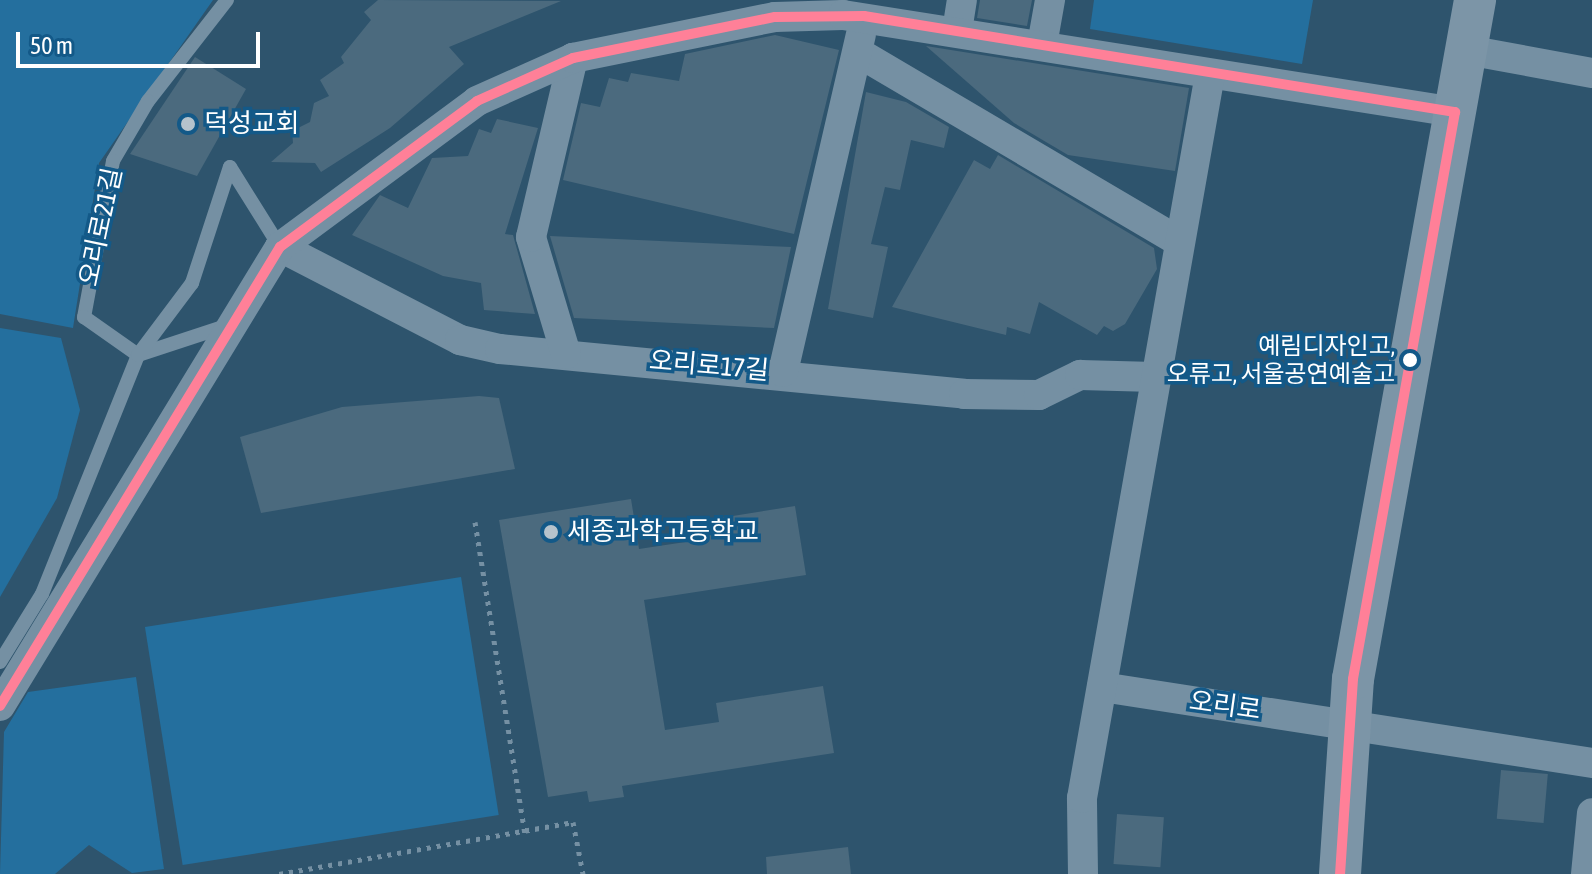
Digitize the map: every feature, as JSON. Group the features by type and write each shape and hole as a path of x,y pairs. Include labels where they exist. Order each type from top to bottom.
{"main road":[{"path":"1340,874 1349,724 1475,0"}],"street":[{"path":"957,31 962,0"},
{"path":"1042,45 1050,0"},
{"path":"3,683 239,323 280,247 477,101 573,58 773,8 864,16 1455,112"},
{"path":"783,372 859,53 864,16"},
{"path":"1467,50 1592,73"},
{"path":"859,53 1177,240"},
{"path":"566,354 531,237 573,58"},
{"path":"1083,874 1082,798 1177,240 1210,74"},
{"name":"오리로17길","path":"280,247 460,340 566,354 783,372 964,394 1039,395 1080,375 1155,377"},
{"name":"오리로","path":"1102,687 1592,763"},
{"path":"1586,874 1592,813"}],"lane":[{"name":"오리로21길","path":"138,355 84,317 104,190 148,101 227,0"},
{"path":"3,683 138,355 192,283 230,167 280,247"},
{"path":"138,355 239,323"}],"path":[{"path":"475,522 525,833"},
{"path":"279,874 525,833 573,822 583,874"}],"shaded area":[{"path":"0,0 213,0 99,163 73,328 0,314"},
{"path":"1094,0 1313,0 1302,64 1090,29"},
{"path":"0,328 61,338 80,410 57,498 0,597"},
{"path":"461,577 499,815 183,865 145,627"},
{"path":"136,677 164,869 132,873 89,845 55,874 0,874 4,732 28,692"}],"building":[{"path":"378,0 561,1 449,47 464,64 390,128 321,172 315,163 271,162 293,143 292,131 310,122 314,103 329,96 320,80 344,63 341,57 371,20 364,12"},
{"path":"980,0 1032,0 1027,26 977,18"},
{"path":"775,35 839,50 794,234 563,180 581,103 600,107 609,78 628,82 631,73 679,81 685,54"},
{"path":"926,46 1189,88 1175,171 1068,155 1014,123"},
{"name":"덕성교회","path":"195,57 246,89 197,176 130,154"},
{"path":"866,92 906,102 949,127 944,148 911,140 900,190 885,187 871,244 888,247 873,318 828,309"},
{"path":"497,119 538,128 505,234 513,235 535,314 484,310 481,283 443,276 352,235 380,195 408,208 432,158 468,156 479,129 491,133"},
{"path":"998,155 1154,248 1157,269 1125,324 1113,331 1104,326 1097,335 1039,302 1030,334 1007,327 1006,335 892,307 974,160 990,169"},
{"path":"550,236 791,247 774,328 574,318"},
{"path":"479,396 499,398 515,469 261,513 240,437 342,407"},
{"path":"631,499 639,549 692,541 689,523 795,506 806,575 644,600 665,730 719,722 716,703 823,686 834,753 622,786 624,797 589,802 587,791 548,797 499,520"},
{"path":"1501,770 1548,774 1544,823 1497,819"},
{"path":"1117,814 1164,817 1160,867 1114,864"},
{"path":"848,847 851,874 767,874 766,857"}],"transit line":[{"path":"0,706 280,247 477,101 573,58 775,17 864,16 1455,112 1353,679 1340,874"}],"place":[{"name":"덕성교회","path":"188,124"},
{"name":"예림디자인고, 오류고, 서울공연예술고","path":"1410,360"},
{"name":"세종과학고등학교","path":"551,532"}]}
